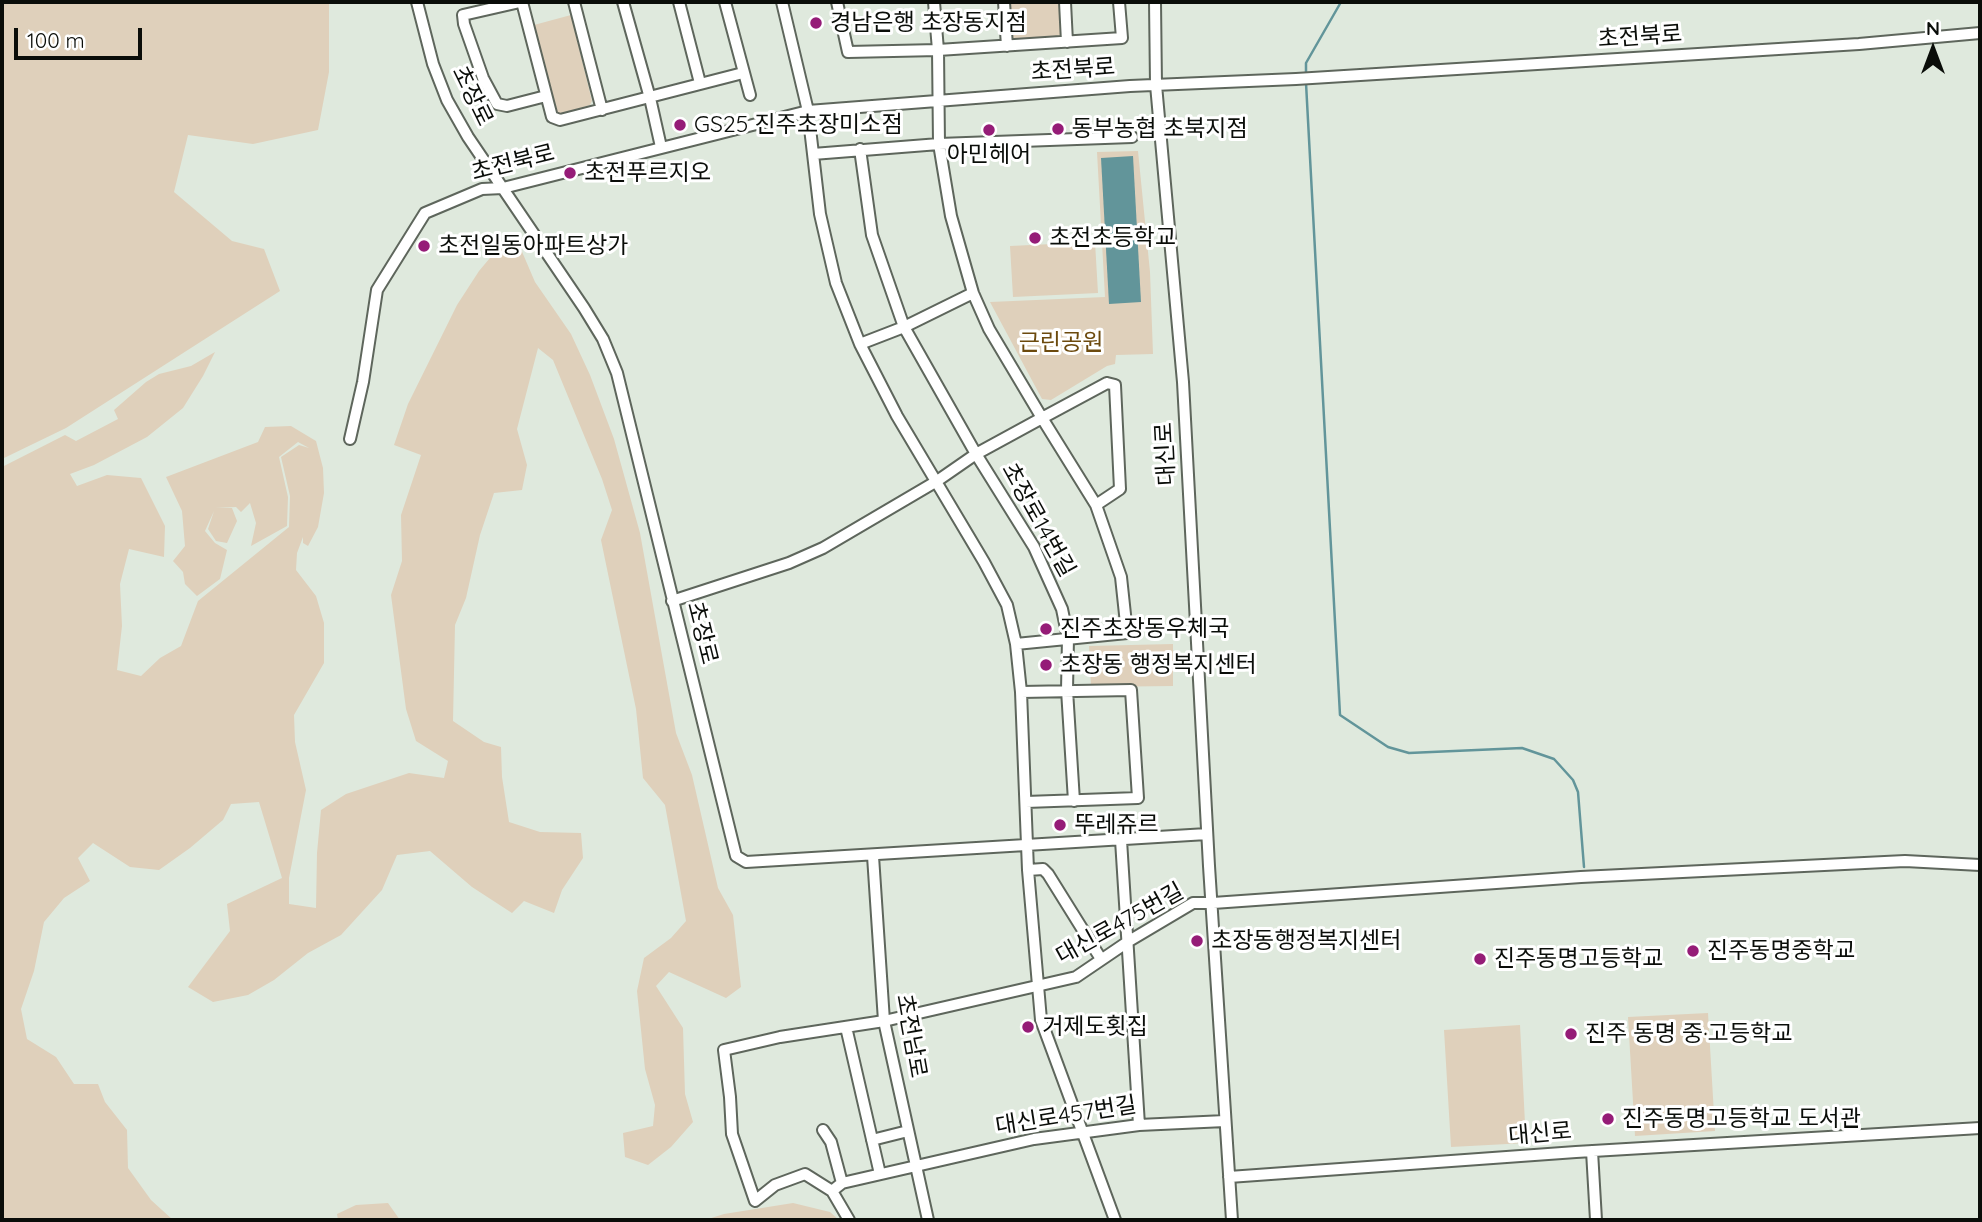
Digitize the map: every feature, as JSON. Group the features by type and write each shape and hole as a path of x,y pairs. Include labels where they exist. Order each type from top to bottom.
{"street":[{"name":"초장로","path":"417,2 433,64 447,100 468,137 603,339 617,373 736,856 746,862 1207,834"},
{"path":"546,96 507,106 497,104 483,78 463,15 521,2 552,117 560,120 743,72"},
{"path":"574,2 601,110"},
{"path":"623,2 661,147"},
{"path":"679,2 700,83"},
{"path":"725,2 750,95"},
{"path":"782,2 808,111 820,214 836,283 860,344 897,416 985,562 1007,605 1016,644 1021,692 1028,870 1041,1020 1115,1220"},
{"path":"837,2 848,52 938,50 1122,38 1119,2"},
{"path":"934,2 940,101 939,144 951,216 973,293 989,329 1096,505 1121,577 1127,633 1016,644"},
{"path":"1004,2 1007,46"},
{"path":"1065,2 1067,42"},
{"name":"대신로","path":"1155,2 1156,85 1183,382 1207,834 1232,1220"},
{"name":"초전북로","path":"350,439 363,382 377,290 425,212 482,189 503,188 808,111 1156,85 1858,44 1980,33"},
{"path":"813,154 939,144 1132,138"},
{"name":"초장로14번길","path":"860,149 872,235 904,327 976,454 1034,547 1062,609 1068,638 1067,691"},
{"path":"860,344 904,327 973,293"},
{"path":"672,601 789,563 823,548 937,481 976,454 1107,383 1115,385 1120,489 1096,505"},
{"path":"1021,692 1131,690 1138,797 1026,802"},
{"path":"1067,691 1074,801"},
{"path":"1121,840 1139,1125"},
{"name":"초전남로","path":"873,856 884,1021 928,1220"},
{"path":"1213,904 1581,877 1905,861 1980,865"},
{"path":"1028,870 1043,869 1048,874 1101,959"},
{"name":"대신로475번길","path":"832,1191 805,1174 775,1185 755,1200 732,1134 724,1050 884,1021 1076,977 1193,903 1213,904"},
{"path":"846,1027 880,1174"},
{"name":"대신로457번길","path":"842,1183 1034,1139 1081,1131 1225,1121"},
{"name":"대신로","path":"1229,1177 1592,1151 1980,1128"},
{"path":"822,1130 831,1142 842,1183 832,1191 849,1220"},
{"path":"872,1140 908,1131"},
{"path":"1592,1151 1596,1220"}],"green space":[{"path":"2,2 329,2 329,72 318,130 253,144 188,135 174,192 232,241 264,249 280,291 66,428 2,459"},
{"path":"1008,2 1060,2 1062,38 1011,41"},
{"path":"571,15 592,101 590,105 560,114 556,112 534,25"},
{"name":"근린공원","path":"1138,151 1150,272 1153,354 1116,355 1115,364 1107,366 1051,400 1042,399 990,302 1105,297 1097,152"},
{"path":"1095,242 1098,293 1013,297 1010,246"},
{"path":"500,246 520,247 535,282 571,334 614,439 640,533 676,733 692,775 718,888 733,915 741,987 726,998 669,972 656,986 683,1028 685,1094 693,1122 671,1147 648,1165 625,1157 623,1133 653,1126 655,1105 645,1069 637,991 644,958 671,938 686,921 665,805 643,778 636,709 601,540 612,510 553,360 538,348 517,429 527,465 522,490 494,493 480,535 466,598 455,625 453,721 484,742 501,747 502,777 509,822 540,832 581,833 583,858 562,890 554,913 524,901 512,913 472,887 430,851 397,855 382,890 341,935 308,953 274,980 248,995 213,1002 188,987 230,931 227,904 282,878 259,802 231,804 223,820 159,870 130,867 93,843 78,858 90,881 64,898 44,922 34,971 21,1009 27,1039 56,1057 74,1084 98,1084 105,1102 127,1130 128,1168 151,1200 173,1220 2,1220 2,467 65,435 76,441 118,419 114,410 146,382 159,374 191,366 215,352 183,408 147,437 94,465 70,474 77,486 107,475 141,478 165,526 164,557 129,549 120,584 122,626 117,670 141,676 160,658 181,646 198,601 289,527 290,496 281,457 299,445 309,448 298,442 279,457 288,497 287,526 251,546 256,523 250,503 241,512 236,507 216,508 232,508 237,521 227,543 216,541 208,529 214,511 205,531 215,543 227,550 220,579 197,596 185,584 183,572 173,561 185,546 182,511 166,477 258,442 265,427 291,426 316,441 323,468 324,493 318,527 308,546 303,543 303,537 297,553 296,570 316,596 324,623 324,663 294,715 295,742 306,790 289,878 289,904 316,908 321,810 346,794 409,773 444,778 448,761 416,741 406,709 391,595 402,561 401,515 421,455 394,445 408,404 457,305 479,271"},
{"path":"1173,644 1173,686 1091,687 1089,646"},
{"path":"1708,1013 1715,1131 1635,1136 1628,1017"},
{"path":"1520,1025 1526,1143 1451,1147 1444,1030"},
{"path":"388,1203 400,1220 338,1220 337,1214 356,1205"},
{"path":"793,1203 830,1212 839,1220 705,1220 724,1214"}],"water":[{"path":"1133,156 1141,302 1109,304 1101,158"}],"waterway":[{"path":"1306,77 1306,63 1341,2"},
{"path":"1306,83 1340,715 1388,747 1409,753 1522,748 1554,759 1573,780 1578,792 1584,867"}],"place":[{"name":"경남은행 초장동지점","path":"816,23"},
{"name":"GS25 진주초장미소점","path":"680,125"},
{"name":"동부농협 초북지점","path":"1058,129"},
{"name":"아민헤어","path":"989,130"},
{"name":"초전푸르지오","path":"570,173"},
{"name":"초전초등학교","path":"1035,238"},
{"name":"초전일동아파트상가","path":"424,246"},
{"name":"진주초장동우체국","path":"1046,629"},
{"name":"초장동 행정복지센터","path":"1046,665"},
{"name":"뚜레쥬르","path":"1060,825"},
{"name":"초장동행정복지센터","path":"1197,941"},
{"name":"진주동명중학교","path":"1693,951"},
{"name":"진주동명고등학교","path":"1480,959"},
{"name":"거제도횟집","path":"1028,1027"},
{"name":"진주 동명 중·고등학교","path":"1571,1034"},
{"name":"진주동명고등학교 도서관","path":"1608,1119"}]}
